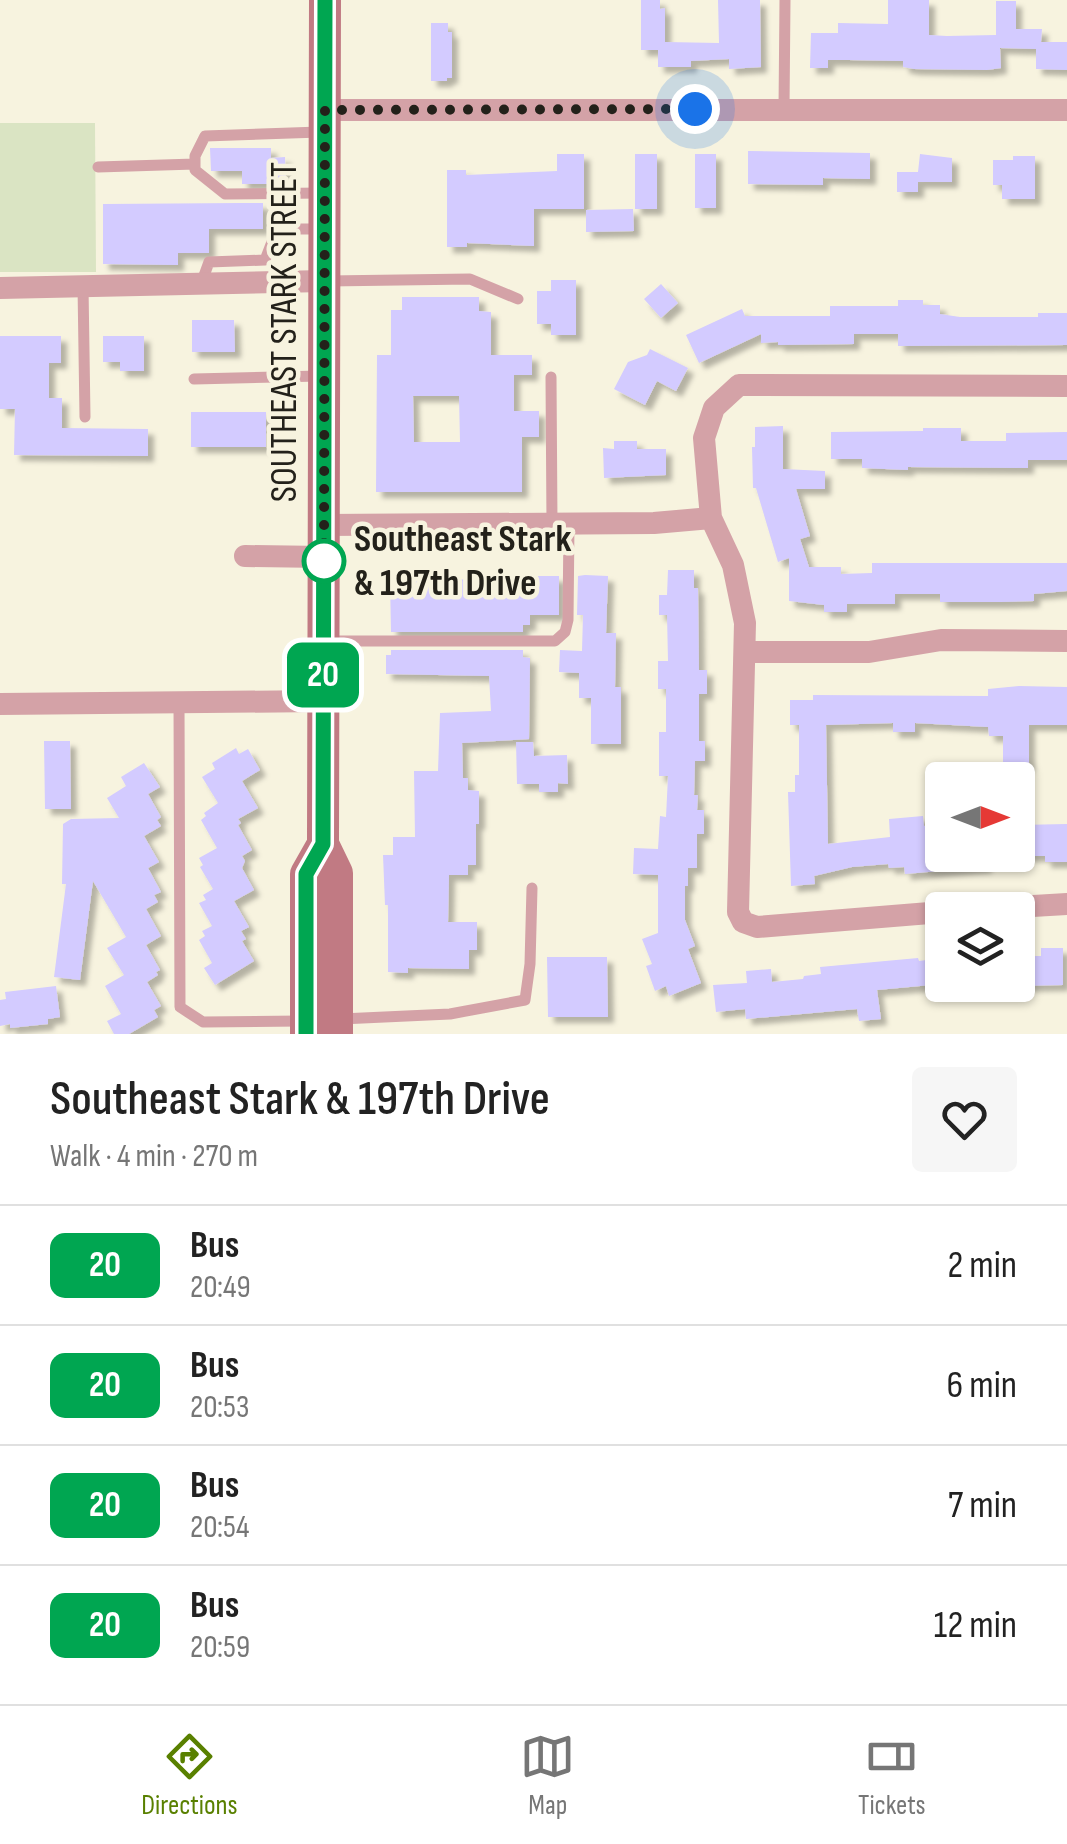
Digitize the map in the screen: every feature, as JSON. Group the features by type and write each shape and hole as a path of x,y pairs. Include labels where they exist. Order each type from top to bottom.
{"main road":[{"name":"SOUTHEAST STARK STREET","path":"321,1027 306,874 323,844 325,0"}],"street":[{"path":"325,121 784,109 1067,110"},
{"path":"0,288 324,281"},
{"path":"925,913 757,926 743,922 738,912 746,652 742,598 733,565 711,518 705,478 707,423 724,395 739,385 1067,386"},
{"path":"245,556 324,541 711,518"},
{"path":"746,652 869,652 941,640 1067,641"},
{"path":"0,704 323,701"},
{"path":"1035,906 1067,904"}],"lane":[{"path":"784,109 785,0"},
{"path":"324,193 225,194 195,170 195,156 206,136 325,121"},
{"path":"98,167 195,164"},
{"path":"201,284 209,262 265,260 277,229 324,230"},
{"path":"324,281 470,279 518,299"},
{"path":"83,286 84,417"},
{"path":"194,379 324,376"},
{"path":"323,641 554,641 564,632 568,620 551,377"},
{"path":"179,702 180,1008 203,1022 321,1027 450,1014 525,1000 532,888"}],"green space":[{"path":"0,123 95,123 96,272 0,272"}],"building":[{"path":"641,0 660,0 660,9 665,8 665,42 719,43 718,0 760,0 761,67 729,69 729,59 691,61 691,67 658,67 658,50 641,50"},
{"path":"888,0 929,0 929,35 947,36 996,35 996,1 1016,1 1016,29 1042,29 1041,42 1067,42 1067,70 1036,69 1036,49 1000,48 1001,68 987,70 914,69 903,67 903,61 849,60 828,60 828,68 810,68 811,33 838,33 838,23 888,24"},
{"path":"431,23 448,23 448,32 452,32 452,78 447,81 431,81"},
{"path":"210,148 271,148 271,158 285,157 286,184 242,184 242,171 211,171"},
{"path":"748,151 870,153 870,179 823,178 823,185 748,184"},
{"path":"557,154 584,154 584,209 534,209 534,246 467,243 467,247 447,247 447,170 466,170 466,175 557,171"},
{"path":"635,154 657,154 657,209 635,209"},
{"path":"695,154 716,154 716,208 695,208"},
{"path":"920,154 952,158 952,182 918,182 918,192 897,192 897,172 918,172"},
{"path":"1013,156 1035,156 1035,199 1002,199 1002,185 993,185 993,160 1013,160"},
{"path":"263,203 263,229 209,229 209,253 178,253 178,265 103,264 103,204"},
{"path":"633,209 634,231 586,232 586,210"},
{"path":"551,280 576,280 576,335 551,335 551,324 537,324 537,291 551,291"},
{"path":"661,284 678,303 661,318 644,299"},
{"path":"402,297 479,297 479,311 491,312 491,355 532,355 532,375 514,375 514,411 539,411 539,437 522,437 522,492 376,492 377,355 391,355 391,310 402,310","holes":["413,396 459,396 460,442 414,442"]},
{"path":"898,300 923,300 923,305 940,305 940,314 960,317 1067,313 1067,345 898,346 898,334 854,334 854,344 778,345 761,343 761,334 699,363 686,335 742,309 745,316 830,316 830,306 898,306"},
{"path":"192,320 234,320 235,352 192,352"},
{"path":"0,336 61,336 61,363 49,363 49,398 62,398 62,428 148,429 148,456 14,455 15,409 0,409"},
{"path":"103,336 144,336 144,371 120,371 120,362 103,362"},
{"path":"650,349 688,368 676,391 657,381 645,405 614,389 628,362 647,355"},
{"path":"191,412 266,412 266,447 191,447"},
{"path":"783,426 783,469 825,471 825,489 796,489 810,536 800,539 809,567 841,567 841,574 872,573 872,563 1067,563 1067,591 1034,594 1034,601 1001,602 940,602 940,594 895,594 895,604 847,604 847,612 824,612 824,605 789,601 789,558 778,562 753,488 755,427"},
{"path":"961,428 961,441 1006,441 1006,433 1067,432 1067,460 1028,460 1028,468 908,470 862,468 862,459 831,459 831,432"},
{"path":"614,441 637,441 637,449 666,449 666,475 604,478 603,448 614,449"},
{"path":"668,570 694,570 694,588 698,588 699,670 707,670 707,694 699,694 699,741 705,741 705,761 695,761 694,795 698,795 697,810 704,810 704,834 697,834 697,868 688,868 685,886 685,920 695,946 688,949 701,983 669,996 666,986 655,991 646,966 652,964 642,939 658,933 658,875 633,874 634,848 658,849 660,816 666,817 668,776 659,776 659,732 666,732 666,689 658,689 658,661 668,661 667,615 659,615 659,595 667,595"},
{"path":"559,576 559,615 530,615 530,625 523,625 523,632 391,632 390,580"},
{"path":"578,576 608,576 606,633 616,633 615,687 621,687 621,744 591,744 591,698 579,698 579,673 559,672 560,650 582,651 583,615 577,615"},
{"path":"391,650 523,650 523,657 530,658 529,739 462,743 463,778 468,778 468,790 479,791 476,865 468,865 468,875 449,875 448,922 477,922 477,950 469,950 469,969 408,968 408,973 388,972 383,855 393,855 393,837 415,837 414,771 438,771 440,713 491,711 489,676 386,674 386,655 391,655"},
{"path":"1067,687 1067,725 1029,725 1029,762 1003,762 1003,736 989,736 988,727 915,723 915,732 893,732 893,723 826,725 828,844 890,837 889,819 923,816 925,872 928,872 905,874 904,867 889,868 888,864 852,867 814,876 815,884 791,886 788,792 795,792 795,775 799,775 799,725 790,725 790,700 813,700 813,695 988,696 988,689"},
{"path":"44,741 70,741 71,809 45,809"},
{"path":"516,742 533,742 534,756 567,755 568,784 558,783 558,792 539,792 539,784 517,784"},
{"path":"236,748 239,754 248,749 260,770 242,781 258,808 238,819 252,850 242,856 242,868 254,890 234,901 249,927 241,931 246,939 242,941 254,961 215,985 204,968 212,963 199,940 205,936 202,931 212,926 199,903 213,889 199,858 217,848 201,820 218,803 202,777 215,769 212,763"},
{"path":"144,763 160,787 148,794 161,817 157,820 161,826 144,836 159,862 148,868 161,892 154,895 158,902 146,909 161,936 146,945 160,970 147,982 161,1006 154,1010 158,1017 129,1034 114,1034 107,1021 121,1014 105,986 124,975 107,948 126,937 93,881 80,980 54,977 66,884 62,884 63,824 71,819 119,818 107,798 126,786 121,777"},
{"path":"1067,824 1067,862 1045,862 1045,856 1035,856 1035,825"},
{"path":"1041,948 1063,948 1063,985 1035,986 1035,956 1041,956"},
{"path":"547,957 607,957 608,1017 548,1017"},
{"path":"918,958 925,960 925,986 877,990 881,1019 859,1021 857,1009 746,1019 745,1009 716,1012 713,985 747,983 746,971 771,969 772,982 803,979 821,974 820,967"},
{"path":"56,986 60,1017 48,1019 48,1024 0,1026 0,1000 6,999 5,992"}],"bus line":[{"name":"20","path":"306,1034 306,874 323,844 325,0"}],"place":[{"name":"Southeast Stark & 197th Drive","path":"324,561"}],"route":[{"path":"324,561 325,110 695,109"}]}
